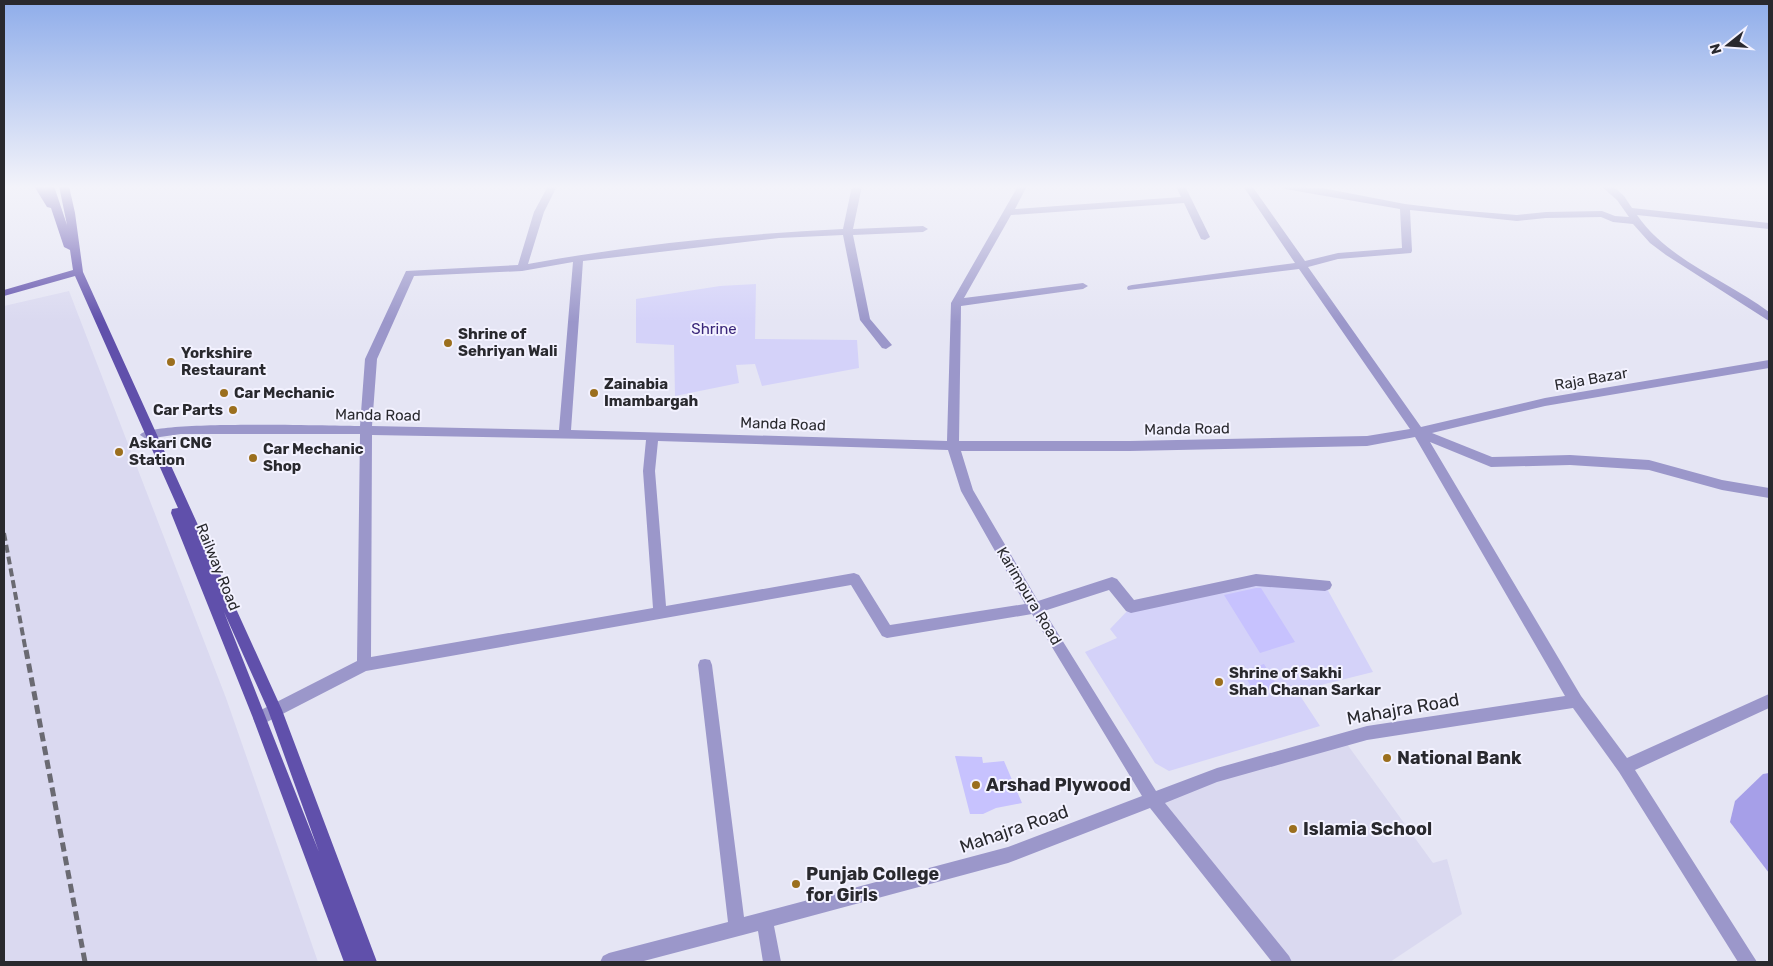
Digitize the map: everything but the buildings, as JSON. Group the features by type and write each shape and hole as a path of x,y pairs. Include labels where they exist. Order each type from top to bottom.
{"main road":[{"path":"64,231 78,272 148,435 275,710 368,962"},
{"path":"72,231 78,272"},
{"path":"4,287 78,272"},
{"path":"4,293 78,272"},
{"name":"Railway Road","path":"148,435 260,718 353,962"}],"street":[{"path":"522,268 533,231"},
{"path":"364,665 366,430 371,359 410,273 522,268 578,258 779,235 870,231"},
{"name":"Karimpura Road","path":"997,231 956,303 953,446 967,491 1034,608 1153,800 1283,962"},
{"path":"1202,231 1205,237"},
{"path":"1279,231 1418,432 1576,701 1624,766 1748,962"},
{"path":"1132,288 1303,265 1338,256 1407,251 1406,231"},
{"path":"1647,231 1670,253 1769,317"},
{"path":"846,232 865,320 886,346"},
{"path":"565,434 578,258"},
{"path":"956,303 1083,286"},
{"name":"Raja Bazar","path":"1418,432 1545,402 1769,364"},
{"name":"Manda Road","path":"148,435 181,430 366,430 652,436 953,446 1130,446 1367,441 1418,432"},
{"path":"1418,432 1491,462 1570,460 1649,465 1722,485 1769,493"},
{"path":"652,436 649,472 660,613"},
{"path":"260,718 364,665 854,579 887,632 1034,608 1112,583 1131,607 1256,580 1325,585"},
{"path":"705,665 736,929"},
{"name":"Mahajra Road","path":"609,962 1008,855 1217,775 1367,733 1576,701"},
{"path":"1624,766 1769,701"},
{"path":"765,921 772,962"}],"shaded area":[{"path":"69,291 226,698 318,962 4,962 4,306"},
{"name":"Islamia School","path":"1344,740 1433,863 1447,859 1462,914 1390,962 1283,962 1153,800"},
{"path":"1769,773 1769,873 1730,822 1735,801 1763,774"}],"green space":[{"name":"Shrine","path":"756,284 755,339 857,340 859,368 762,386 755,364 736,365 739,383 675,396 674,345 636,343 636,299 720,286"},
{"name":"Shrine of Sakhi Shah Chanan Sarkar","path":"1256,580 1325,585 1373,672 1297,691 1320,726 1169,771 1155,763 1085,652 1117,638 1110,629 1131,607"}],"railway":[{"path":"4,533 26,652"},
{"path":"26,650 85,962"}],"place":[{"name":"Shrine of Sehriyan Wali","path":"448,343"},
{"name":"Yorkshire Restaurant","path":"171,362"},
{"name":"Car Mechanic","path":"224,393"},
{"name":"Zainabia Imambargah","path":"594,393"},
{"name":"Car Parts","path":"233,410"},
{"name":"Askari CNG Station","path":"119,452"},
{"name":"Car Mechanic Shop","path":"253,458"},
{"name":"Shrine of Sakhi Shah Chanan Sarkar","path":"1219,682"},
{"name":"National Bank","path":"1387,758"},
{"name":"Arshad Plywood","path":"976,785"},
{"name":"Islamia School","path":"1293,829"},
{"name":"Punjab College for Girls","path":"796,884"}]}
